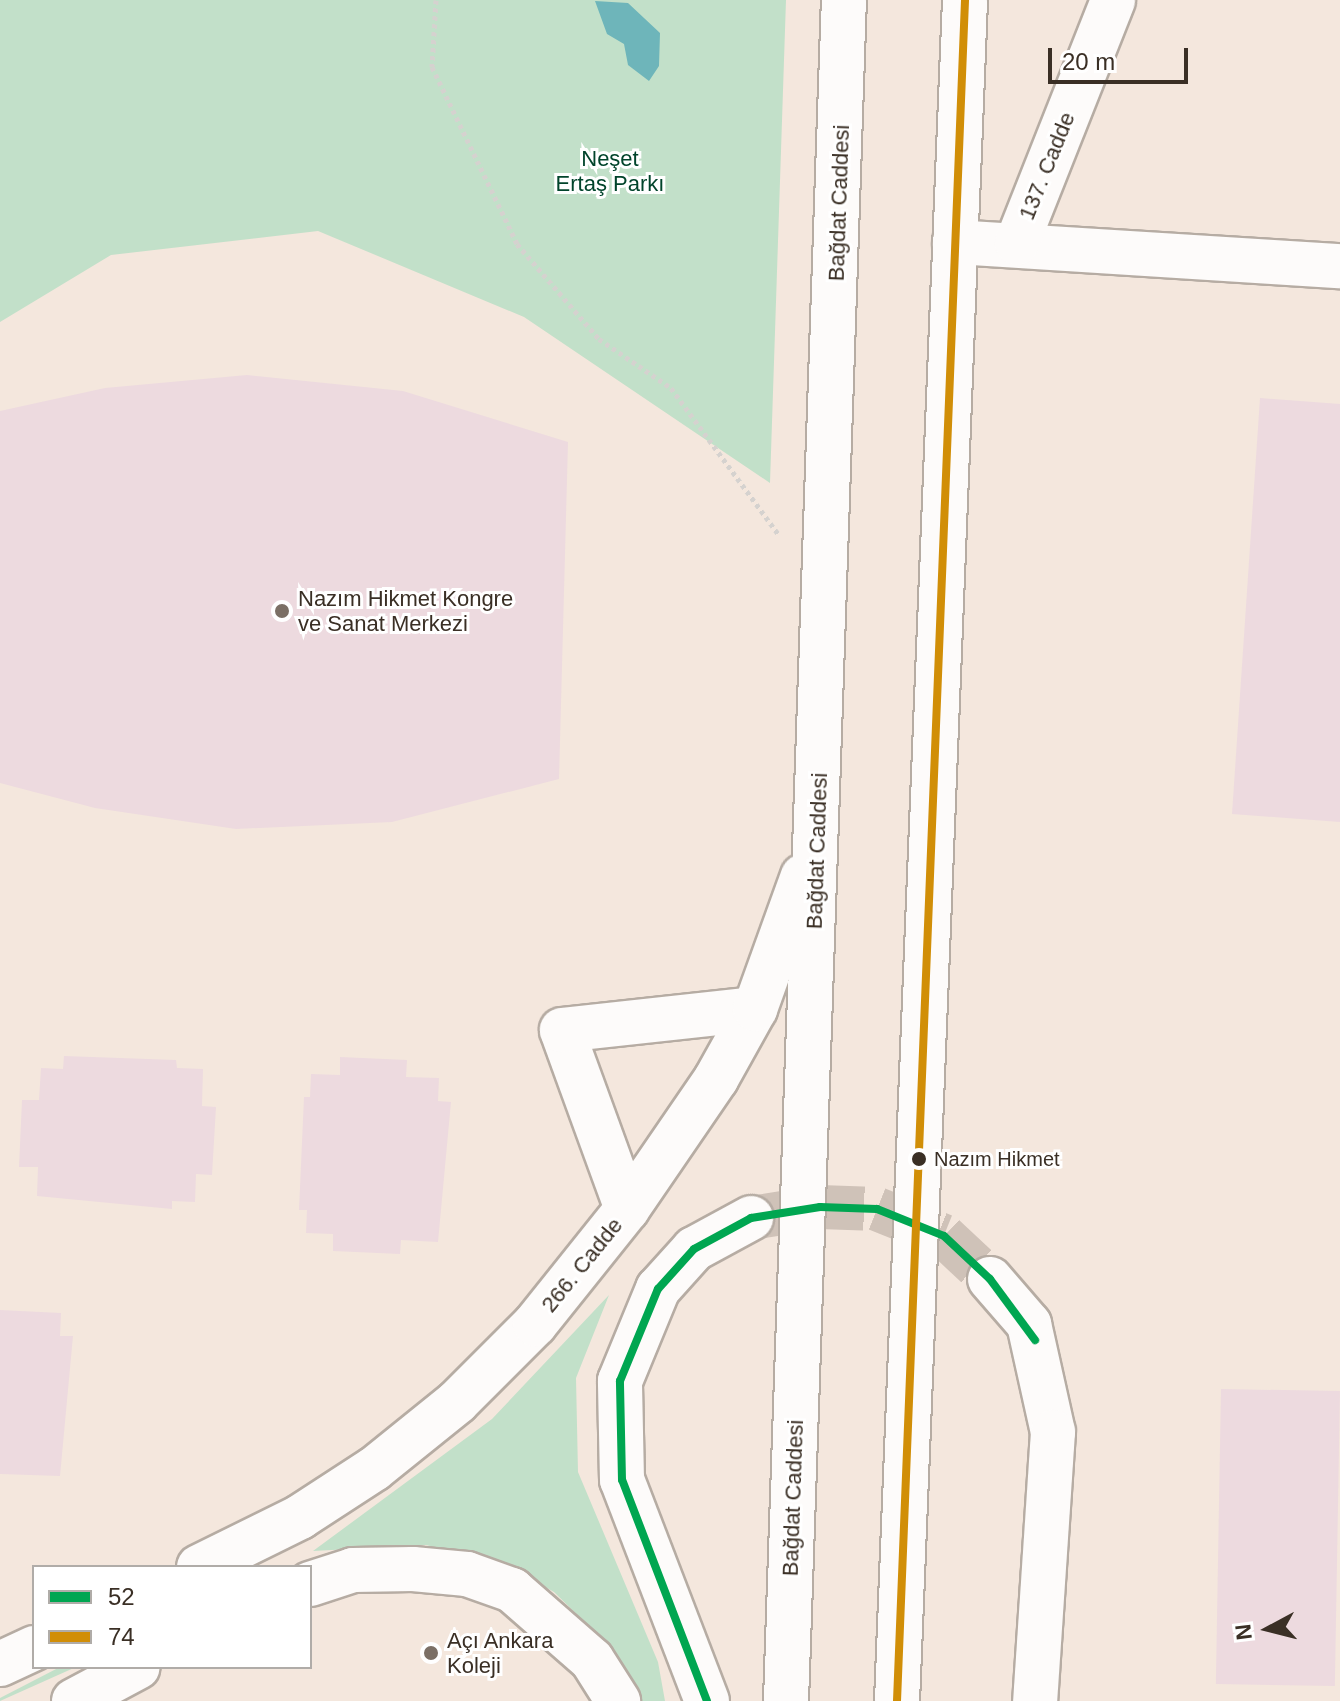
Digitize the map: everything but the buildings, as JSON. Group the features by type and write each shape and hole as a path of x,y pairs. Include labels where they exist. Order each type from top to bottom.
{"main road":[{"name":"Bağdat Caddesi","path":"786,1701 844,0"},
{"path":"897,1701 965,0"},
{"name":"137. Cadde","path":"1017,243 1113,0"},
{"path":"955,242 1017,243 1340,266"},
{"name":"266. Cadde","path":"203,1565 300,1517 457,1402 535,1324 627,1209 755,1009 817,836"},
{"path":"627,1209 562,1030 755,1009"},
{"path":"707,1701 622,1480 620,1381 658,1289 694,1249 751,1218"},
{"path":"990,1279 1029,1324 1053,1432 1035,1701"},
{"path":"312,1583 353,1570 413,1569 467,1574 512,1590 592,1660 618,1701"},
{"path":"0,1664 32,1649"},
{"path":"74,1701 134,1669"}],"path":[{"path":"436,0 432,67 517,244 599,339 671,388 783,542"}],"green space":[{"name":"Neşet Ertaş Parkı","path":"0,0 786,0 770,483 524,317 318,231 111,255 0,322"},
{"path":"609,1295 576,1378 578,1472 658,1662 665,1701 641,1701 598,1635 554,1592 509,1566 426,1545 313,1551 492,1419"},
{"path":"56,1669 72,1669 0,1701 0,1698"}],"water":[{"path":"595,1 628,3 660,33 659,66 649,81 628,65 624,44 607,34"}],"tunnel":[{"path":"751,1218 820,1207 877,1209 944,1236 990,1279"}],"transit line":[{"name":"74","path":"897,1701 965,0"},
{"name":"52","path":"707,1701 622,1480 620,1381 658,1289 694,1249 751,1218 820,1207 877,1209 944,1236 990,1279 1035,1340"}],"place":[{"name":"Nazım Hikmet Kongre ve Sanat Merkezi","path":"282,611"},
{"name":"Nazım Hikmet","path":"919,1159"},
{"name":"Açı Ankara Koleji","path":"431,1653"}]}
